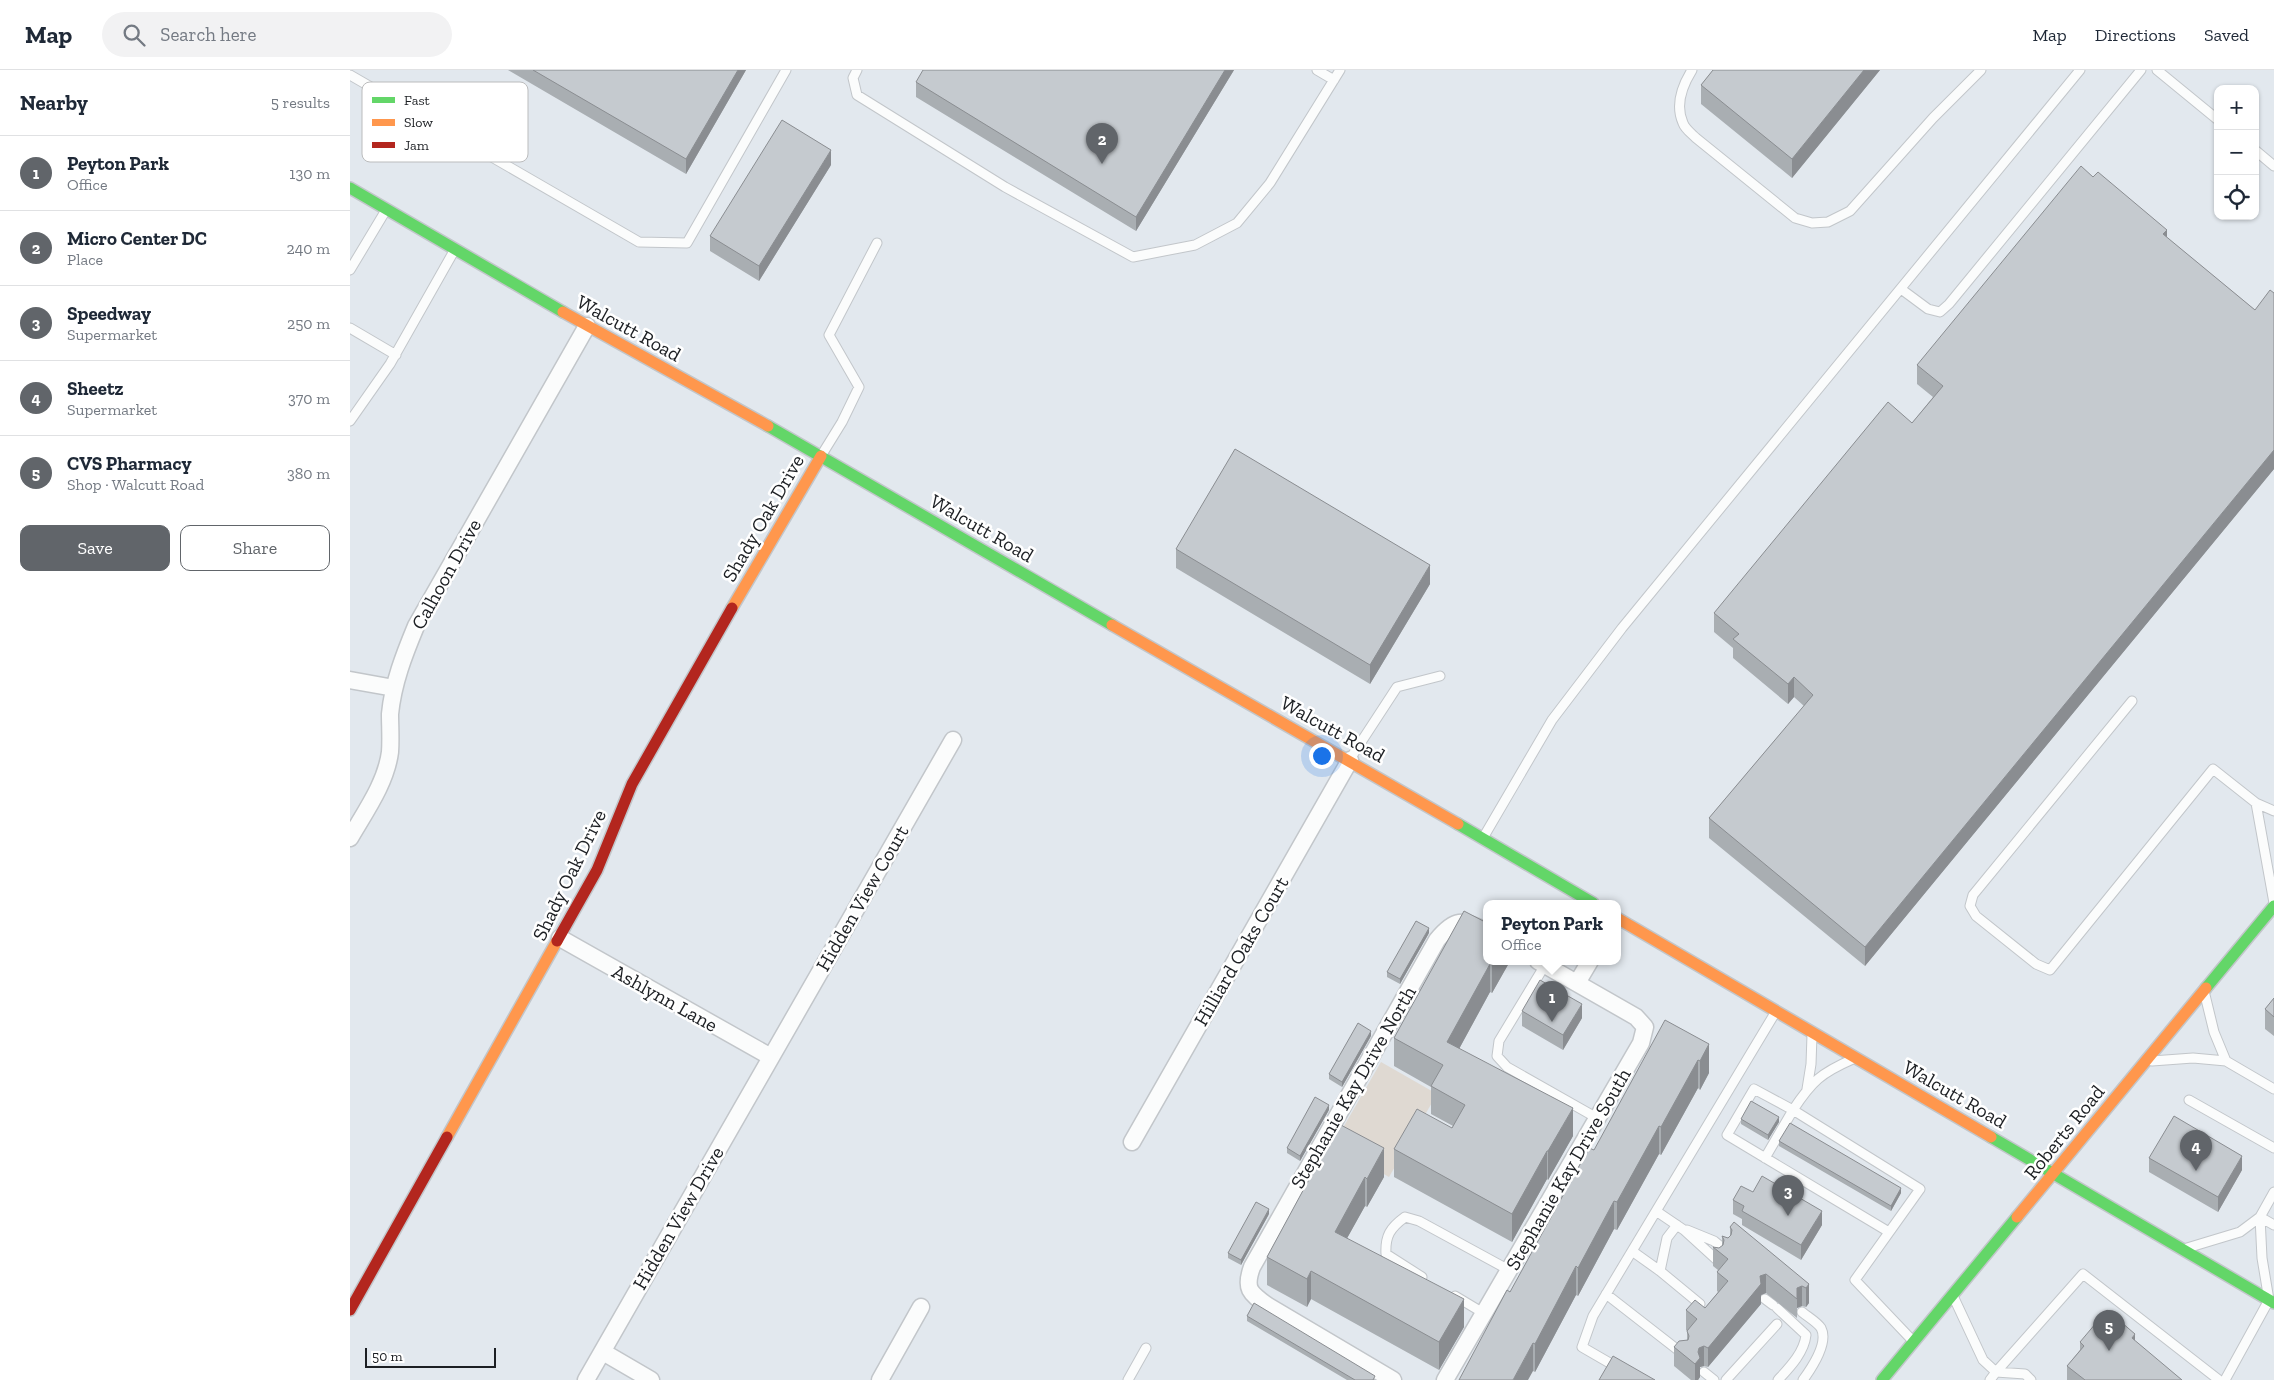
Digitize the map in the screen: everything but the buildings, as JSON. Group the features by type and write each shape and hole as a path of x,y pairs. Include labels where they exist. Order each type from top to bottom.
{"street":[{"name":"Walcutt Road","path":"350,188 587,326 821,456 1252,706 1350,760 1588,900"},
{"name":"Calhoon Drive","path":"350,838 378,788 390,753 390,713 394,688 402,659 416,626 587,326"},
{"name":"Shady Oak Drive","path":"350,1310 597,870 632,784 654,743 821,456"},
{"path":"350,680 394,688"},
{"name":"Hidden View Court","path":"771,1057 953,740"},
{"name":"Hilliard Oaks Court","path":"1132,1142 1350,760"},
{"name":"Roberts Road","path":"1882,1380 2274,905"},
{"name":"Walcutt Road","path":"1621,920 2272,1302"},
{"name":"Stephanie Kay Drive North","path":"1393,1380 1268,1306 1254,1296 1249,1288 1247,1279 1252,1266 1437,940 1447,928 1461,921 1483,930"},
{"name":"Ashlynn Lane","path":"560,938 771,1057"},
{"path":"1545,965 1577,983 1588,965"},
{"name":"Stephanie Kay Drive South","path":"1445,1380 1641,1043 1646,1027 1636,1017 1577,983"},
{"name":"Hidden View Drive","path":"586,1380 771,1057"},
{"path":"880,1380 921,1308"},
{"path":"603,1352 651,1380"}],"lane":[{"path":"501,162 639,242 687,244 786,70"},
{"path":"857,70 853,78 857,95 1004,187 1133,257 1195,244 1237,223 1270,183 1340,70"},
{"path":"1318,70 1334,80"},
{"path":"1692,70 1683,85 1679,110 1683,125 1696,138 1795,218 1812,223 1828,222 1850,210 1933,118 1980,70"},
{"path":"1482,838 1555,716 1622,628 2080,70"},
{"path":"1900,289 1928,309 1940,312 1950,304 2141,70"},
{"path":"2157,70 2214,117"},
{"path":"350,75 362,82"},
{"path":"2259,153 2274,166"},
{"path":"350,270 386,209"},
{"path":"821,456 842,422 859,387 829,335 877,243"},
{"path":"350,421 396,355 455,249"},
{"path":"350,328 396,355"},
{"path":"1350,760 1397,687 1440,676"},
{"path":"2132,701 1973,895 1970,906 1976,916 2006,941 2036,964 2050,970 2213,769 2256,803 2274,811"},
{"path":"2256,803 2274,905"},
{"path":"1540,965 1499,1041 1497,1056 1507,1067 1597,1118"},
{"path":"2204,991 2214,1032 2226,1061"},
{"path":"1639,1380 1582,1347 1593,1316 1776,1011"},
{"path":"1807,1089 1811,1064 1812,1033"},
{"path":"1765,1158 1807,1089 1825,1072 1856,1058"},
{"path":"2147,1061 2193,1058 2226,1061 2274,1089"},
{"path":"1889,1232 1728,1135 1754,1089 1793,1110 1920,1189 1855,1280 1914,1342"},
{"path":"2189,1100 2274,1148"},
{"path":"2182,1249 2240,1232 2260,1217 2274,1192"},
{"path":"1656,1211 1680,1227 1718,1261"},
{"path":"1429,1281 1386,1254 1385,1242 1389,1231 1405,1217 1419,1221 1509,1270"},
{"path":"2260,1217 2274,1225"},
{"path":"2225,1380 2272,1302 2262,1258 2260,1217"},
{"path":"1680,1227 1714,1241 1726,1251"},
{"path":"1660,1271 1667,1238 1680,1227"},
{"path":"1632,1251 1700,1304"},
{"path":"1990,1380 2083,1274 2219,1380"},
{"path":"1445,1291 1485,1314"},
{"path":"1606,1294 1683,1355"},
{"path":"1953,1295 1982,1360 2002,1380"},
{"path":"1765,1299 1806,1335 1805,1343 1778,1380"},
{"path":"1802,1312 1821,1328 1823,1339 1815,1364 1803,1380"},
{"path":"1728,1380 1777,1324"},
{"path":"1128,1380 1146,1348"},
{"path":"1704,1372 1714,1380"},
{"path":"1996,1372 2024,1374 2031,1380"}],"shaded area":[{"path":"1381,1062 1437,1094 1389,1177 1333,1145"}],"traffic: fast":[{"path":"350,188 563,312"},
{"path":"768,426 1112,625"},
{"path":"1458,824 1588,900"},
{"path":"2206,988 2274,906"},
{"path":"1991,1137 2274,1303"},
{"path":"1882,1380 2017,1217"}],"traffic: slow":[{"path":"563,312 768,426"},
{"path":"732,608 821,456"},
{"path":"1112,625 1458,824"},
{"path":"1621,920 1991,1137"},
{"path":"447,1137 557,941"},
{"path":"2017,1217 2206,988"}],"traffic: jam":[{"path":"557,941 597,870 632,784 732,608"},
{"path":"350,1310 447,1137"}],"place":[{"name":"Micro Center DC","path":"1102,164"},
{"name":"Peyton Park","path":"1552,1022"},
{"name":"Sheetz","path":"2196,1171"},
{"name":"Speedway","path":"1788,1216"},
{"name":"CVS Pharmacy","path":"2109,1351"}]}
